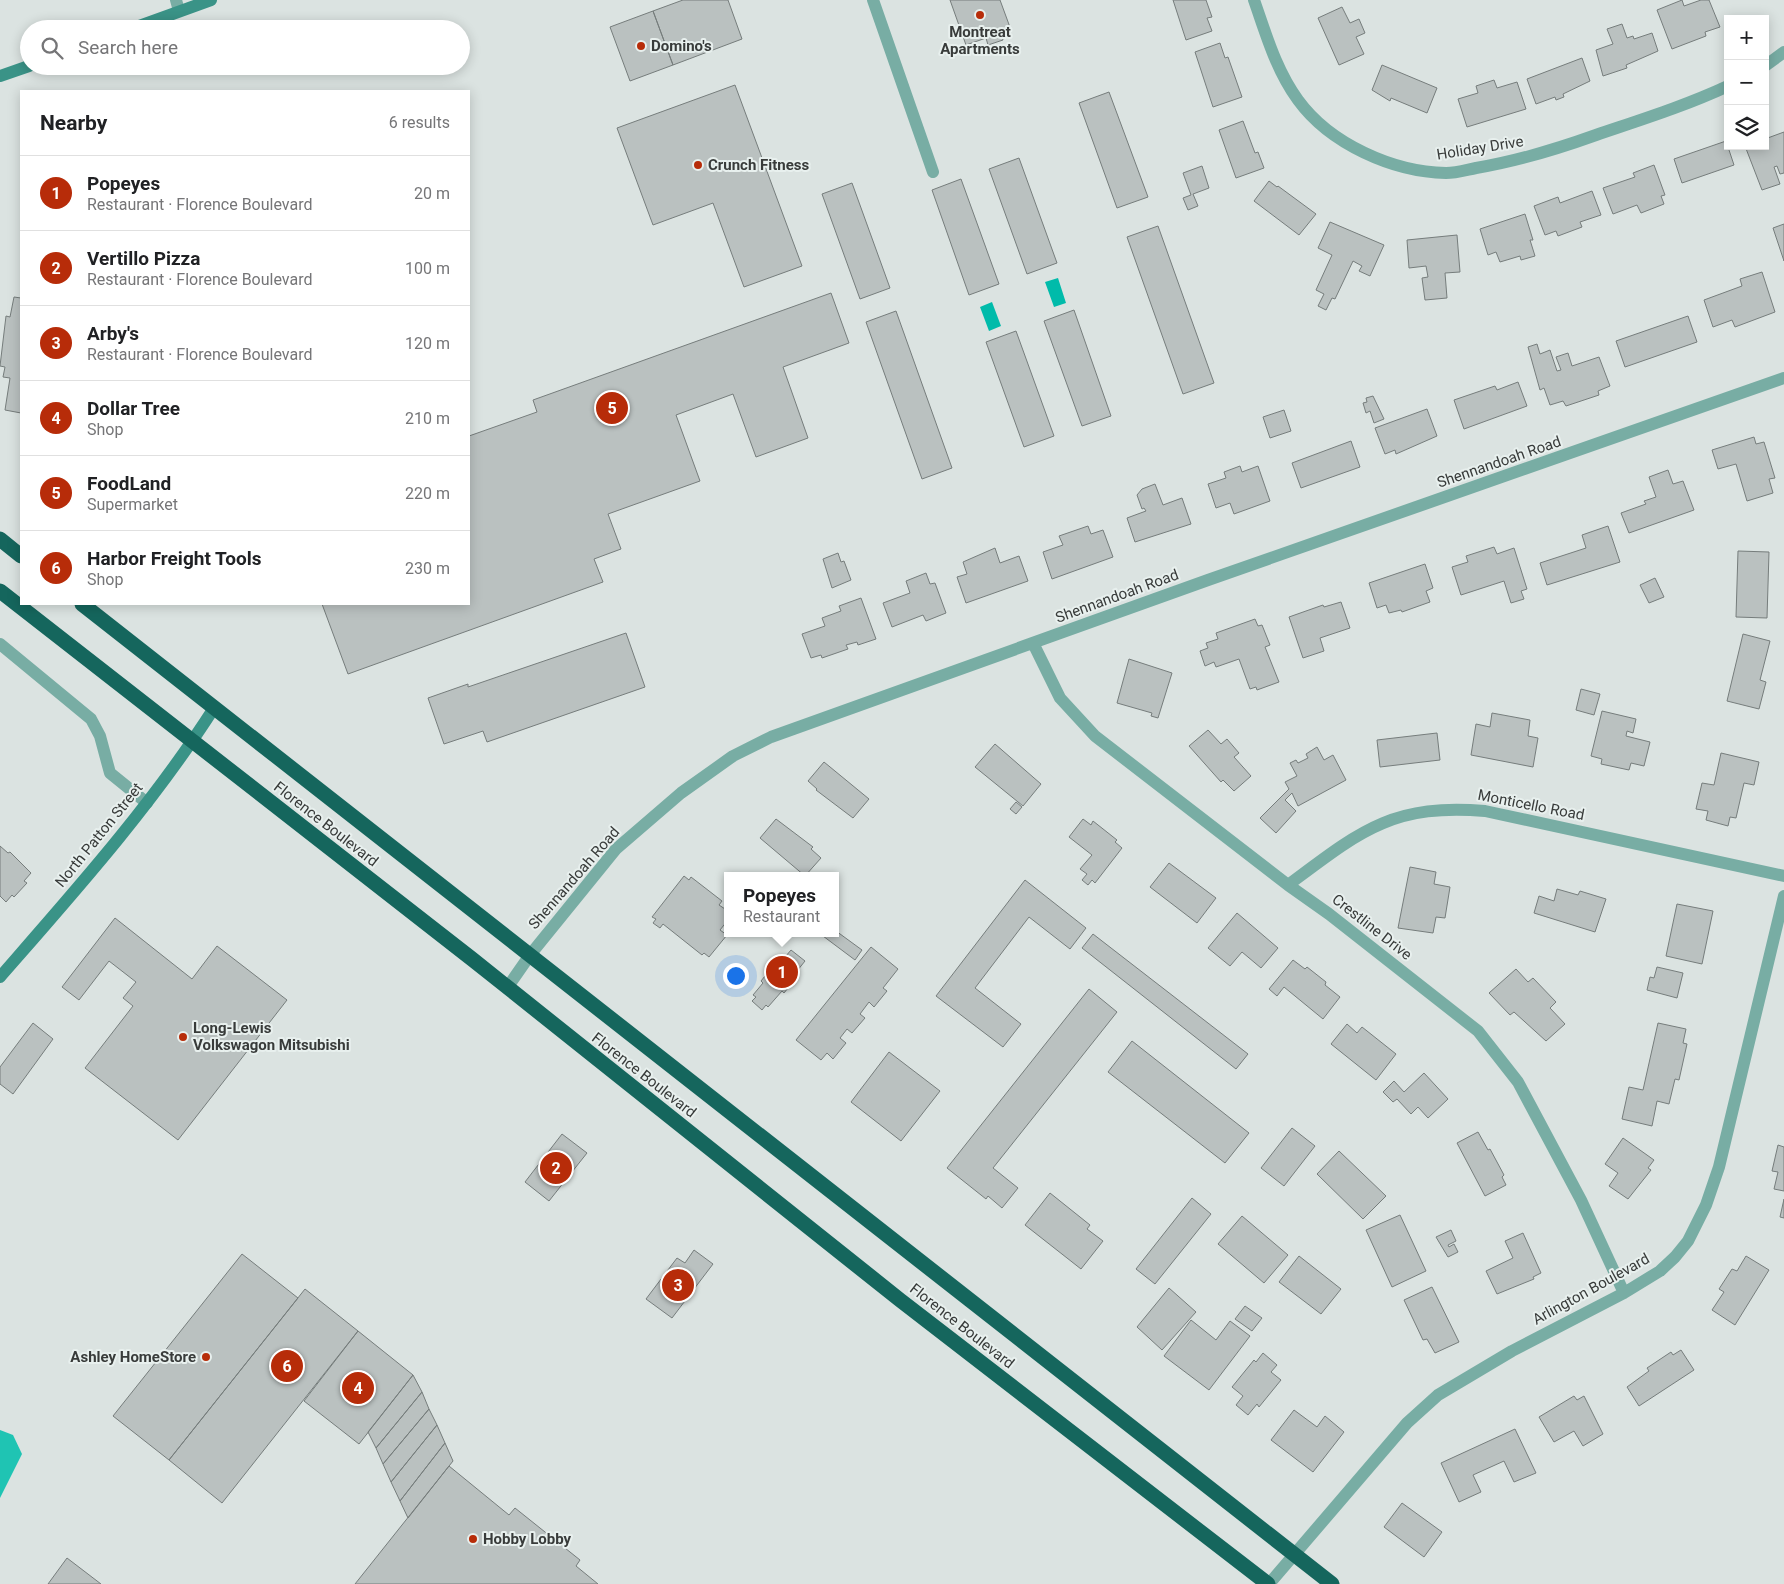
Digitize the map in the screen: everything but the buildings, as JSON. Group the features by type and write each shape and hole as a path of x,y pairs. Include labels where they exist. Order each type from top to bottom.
{"highway":[{"path":"0,540 20,555"},
{"name":"Florence Boulevard","path":"0,591 507,988 900,1300 1268,1584"},
{"name":"Florence Boulevard","path":"83,605 1332,1584"}],"street":[{"path":"149,20 178,6 211,0"},
{"path":"873,0 933,172"},
{"name":"Holiday Drive","path":"1254,0 1273,55 1285,80 1298,100 1328,132 1385,161 1427,172 1449,173 1513,162 1628,124 1724,88"},
{"path":"1769,63 1784,52"},
{"path":"0,76 20,69"},
{"name":"Shennandoah Road","path":"507,988 530,955 616,849 681,793 733,756 771,737 1208,580 1784,378"},
{"path":"0,644 91,719 100,736 110,773 147,803"},
{"name":"Crestline Drive","path":"1033,644 1060,698 1095,736 1430,992 1478,1031 1493,1047 1518,1082 1550,1140 1624,1293"},
{"name":"North Patton Street","path":"0,977 86,878 147,803 192,742 214,708"},
{"name":"Monticello Road","path":"1288,885 1339,847 1380,823 1422,811 1465,809 1485,811 1784,876"},
{"name":"Arlington Boulevard","path":"1268,1584 1296,1554 1407,1423 1438,1395 1512,1351 1624,1293 1660,1272 1688,1241 1706,1205 1719,1167 1784,896"}],"shaded area":[{"path":"1058,278 1066,303 1054,307 1045,282"},
{"path":"992,302 1001,326 989,331 980,307"},
{"path":"0,1430 13,1435 22,1454 0,1498"}],"place":[{"name":"Montreat Apartments","path":"980,15"},
{"name":"Domino's","path":"641,46"},
{"name":"Crunch Fitness","path":"698,165"},
{"name":"FoodLand","path":"612,408"},
{"name":"Popeyes","path":"782,972"},
{"name":"Long-Lewis Volkswagon Mitsubishi","path":"183,1037"},
{"name":"Vertillo Pizza","path":"556,1168"},
{"name":"Arby's","path":"678,1285"},
{"name":"Ashley HomeStore","path":"206,1357"},
{"name":"Harbor Freight Tools","path":"287,1366"},
{"name":"Dollar Tree","path":"358,1388"},
{"name":"Hobby Lobby","path":"473,1539"}]}
